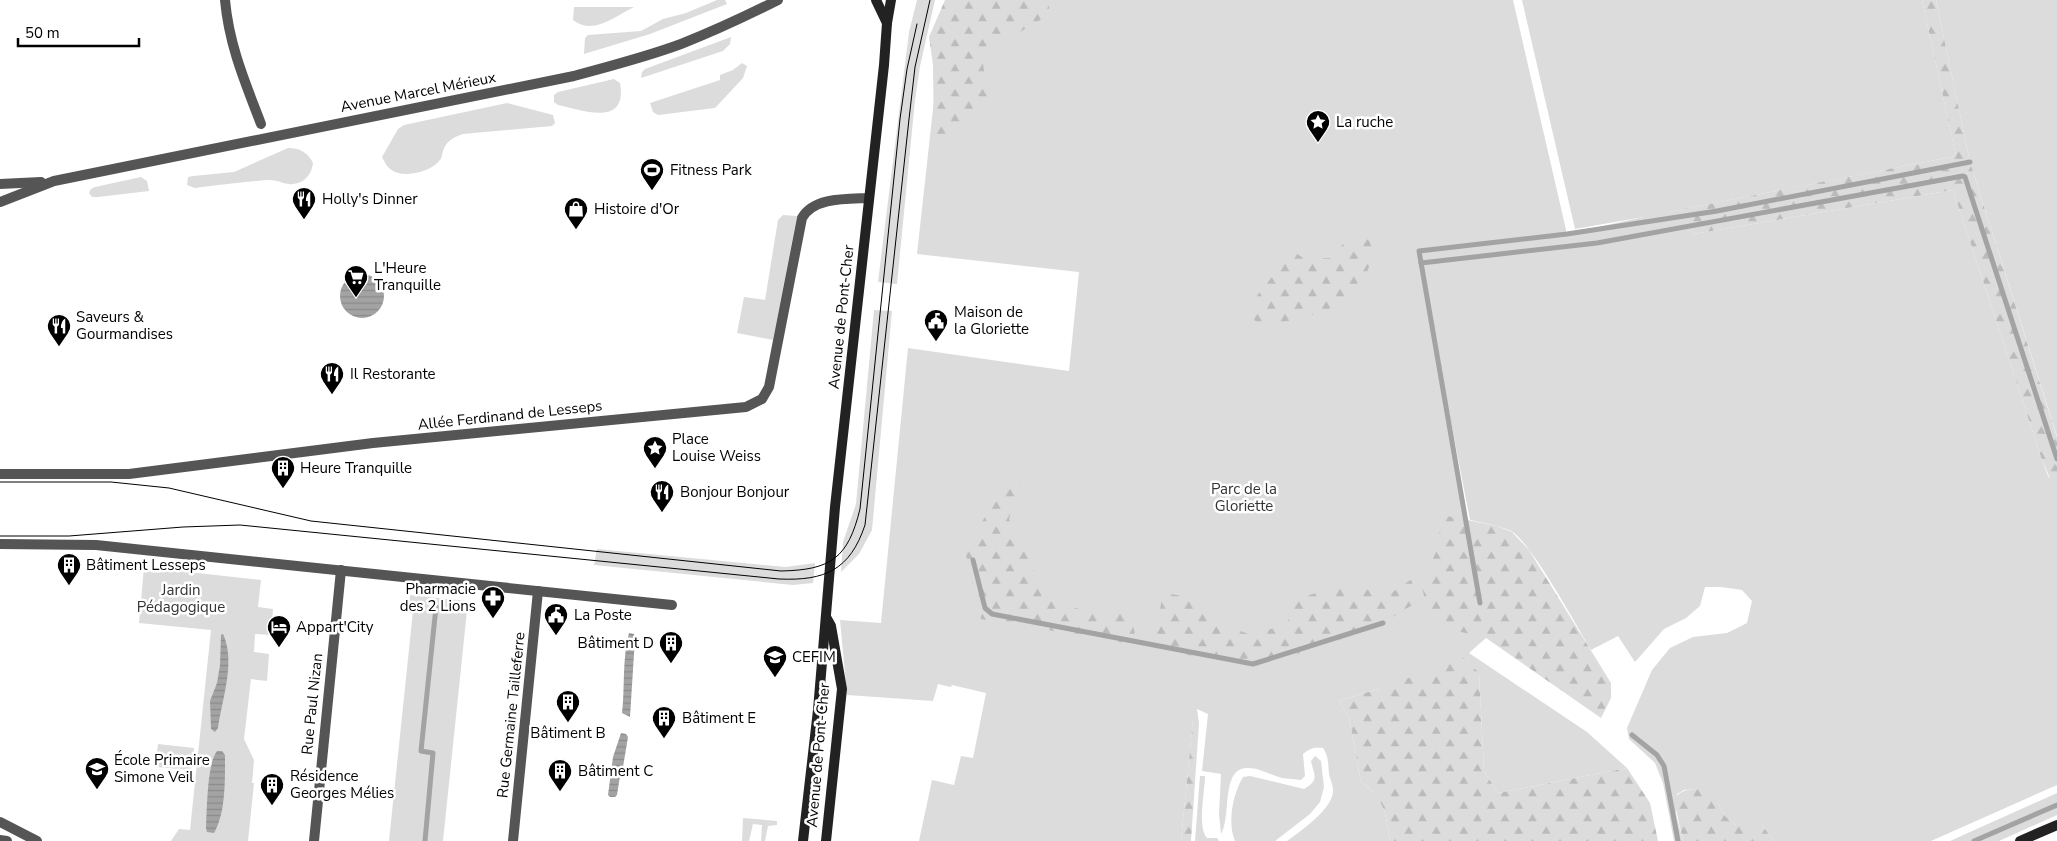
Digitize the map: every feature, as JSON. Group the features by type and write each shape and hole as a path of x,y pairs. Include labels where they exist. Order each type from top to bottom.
{"main road":[{"name":"Avenue de Pont-Cher","path":"876,0 887,23"},
{"name":"Avenue de Pont-Cher","path":"803,841 818,710 825,614 887,23 891,0"},
{"name":"Avenue de Pont-Cher","path":"825,614 831,626 842,689 826,841"},
{"path":"2020,841 2057,824"}],"street":[{"path":"224,0 232,44 261,124"},
{"name":"Avenue Marcel Mérieux","path":"0,202 54,182 574,76 680,44 722,27 778,0"},
{"name":"Avenue Marcel Mérieux","path":"0,184 54,182"},
{"name":"Allée Ferdinand de Lesseps","path":"0,474 130,474 373,443 746,406 762,399 769,387 802,218 806,212 821,202 869,198"},
{"path":"0,544 96,545 672,605"},
{"name":"Rue Paul Nizan","path":"314,841 341,570"},
{"name":"Rue Germaine Tailleferre","path":"513,841 538,591"},
{"path":"0,822 37,841"},
{"path":"0,840 7,841"}],"green space":[{"path":"717,0 725,0 727,4 650,34 584,54 585,38 588,35 641,31 663,19 686,13"},
{"path":"917,0 935,0 920,66 915,100 897,284 878,282 909,32"},
{"name":"Parc de la Gloriette","path":"945,0 1513,0 1567,234 1643,217 1575,229 1522,0 1922,0 1956,156 1669,212 1694,234 1953,190 2042,460 2048,476 2057,487 2057,785 1931,841 1774,841 1762,825 1736,825 1725,816 1719,805 1697,789 1684,790 1677,794 1676,814 1683,841 1674,841 1663,783 1655,763 1629,739 1627,728 1652,670 1670,648 1693,637 1727,633 1747,623 1752,601 1742,590 1705,587 1700,606 1686,618 1664,629 1635,662 1618,636 1591,650 1541,567 1520,538 1506,529 1470,520 1435,340 1482,603 1486,638 1469,653 1587,732 1627,768 1498,793 1484,771 1479,673 1378,689 1339,701 1349,718 1361,782 1375,795 1383,807 1390,841 1287,841 1316,818 1332,797 1333,788 1323,748 1310,749 1303,754 1305,776 1301,780 1282,778 1252,768 1239,770 1230,784 1226,816 1221,834 1219,814 1221,774 1202,771 1208,714 1197,709 1199,723 1193,720 1181,841 919,841 932,780 954,785 961,756 973,758 986,693 952,685 951,687 938,684 933,701 847,695 840,620 881,623 908,348 1069,371 1079,272 917,254"},
{"path":"945,0 1048,0 1050,14 982,55 988,103 934,147 933,65 929,37"},
{"path":"1922,0 1936,0 1970,162 2057,437 2057,487 2052,483 2042,460 1953,190 1694,234 1668,212 1956,156"},
{"path":"1936,0 2057,0 2057,436 1970,162"},
{"path":"574,7 634,7 604,23 588,26 573,20"},
{"path":"731,37 730,44 723,51 641,78 642,72 645,69"},
{"path":"742,63 747,66 743,78 715,108 658,115 653,112 650,103 720,80 720,75 733,70"},
{"path":"614,79 620,83 621,97 617,106 610,111 601,113 590,112 558,105 554,102 554,95 558,92"},
{"path":"507,103 553,115 555,123 552,126 460,135 446,145 441,159 435,165 424,171 412,174 395,172 389,168 382,157 398,129 404,125"},
{"path":"288,148 303,151 313,163 312,170 304,180 298,183 290,184 268,180 195,188 187,185 188,177 234,172"},
{"path":"141,177 147,181 149,191 98,197 92,197 89,193 95,187"},
{"path":"783,215 797,216 773,340 737,333 744,297 765,300 778,220"},
{"path":"1357,237 1370,240 1371,257 1368,271 1359,282 1330,308 1296,320 1282,322 1258,322 1251,318 1250,309 1256,297 1294,252 1305,259 1330,258 1342,245"},
{"path":"874,310 892,311 872,530 859,554 841,572 843,542 856,504"},
{"path":"1010,474 1020,482 1009,519 1048,600 1101,615 1130,609 1137,645 981,619 965,551"},
{"path":"1442,515 1497,526 1512,532 1529,550 1611,683 1611,698 1601,718 1486,638 1432,625 1421,584 1437,550"},
{"path":"597,549 786,567 815,563 813,583 793,585 594,565"},
{"name":"Jardin Pédagogique","path":"144,567 261,580 258,607 273,609 271,635 255,634 254,652 269,654 267,681 251,679 244,739 254,760 252,783 254,783 248,841 171,841 179,829 190,830 211,630 139,623"},
{"path":"1412,579 1414,604 1373,629 1271,663 1211,659 1153,649 1163,593 1197,598 1217,622 1251,635 1287,624 1293,599 1345,586 1391,593"},
{"path":"410,595 468,601 443,841 389,841 413,611 408,612"},
{"path":"1464,658 1479,673 1484,771 1498,793 1627,768 1650,803 1658,841 1390,841 1380,801 1361,782 1349,718 1339,701"},
{"path":"1193,719 1199,723 1191,841 1181,841"},
{"path":"158,744 194,748 191,770 155,767"},
{"path":"1315,756 1321,761 1324,787 1320,802 1310,814 1275,841 1235,841 1231,825 1232,808 1236,792 1243,777 1250,776 1304,789 1312,783 1315,777 1311,761"},
{"path":"1200,776 1205,776 1202,808 1204,833 1207,838 1217,838 1219,841 1195,841"},
{"path":"1697,789 1708,795 1719,805 1725,816 1736,825 1762,825 1774,841 1683,841 1674,800 1681,792"},
{"path":"2057,793 2057,815 1999,841 1950,841"},
{"path":"743,818 777,821 777,825 768,826 765,841 761,841 762,825 753,824 749,841 742,841"}],"shaded area":[{"path":"358,274 366,274 378,280 384,296 378,312 366,318 358,318 346,312 340,300 340,292 346,280"},
{"path":"629,633 634,634 635,638 630,717 622,713 625,653"},
{"path":"223,634 228,656 227,681 218,728 215,732 211,729 210,701 217,683 221,635"},
{"path":"621,733 626,734 628,737 622,773 617,795 610,797 608,795 613,757"},
{"path":"217,751 222,751 225,755 225,785 221,816 214,833 207,832 206,828 207,799 211,766"}],"waterway":[{"path":"1480,603 1419,251 1567,234 1717,211 1970,162"},
{"path":"1421,263 1597,243 1963,176 1965,177 2057,459"},
{"path":"973,560 985,608 992,614 1253,664 1383,623"},
{"path":"425,841 433,753 421,751 436,607"},
{"path":"1632,735 1657,755 1664,766 1678,841"},
{"path":"1974,841 2057,805"}],"tram line":[{"path":"0,536 69,536 183,527 240,525 779,579 810,578 834,570 852,553 865,525 915,67 930,0"},
{"path":"0,482 111,482 169,488 311,521 781,571 813,568 825,564 843,550 850,539 860,509 900,119 907,69 917,24"}],"place":[{"name":"La ruche","path":"1318,143"},
{"name":"Fitness Park","path":"652,191"},
{"name":"Holly's Dinner","path":"304,220"},
{"name":"Histoire d'Or","path":"576,230"},
{"name":"L'Heure Tranquille","path":"356,298"},
{"name":"Maison de la Gloriette","path":"936,342"},
{"name":"Saveurs & Gourmandises","path":"59,347"},
{"name":"Il Restorante","path":"332,395"},
{"name":"Place Louise Weiss","path":"655,469"},
{"name":"Heure Tranquille","path":"283,489"},
{"name":"Bonjour Bonjour","path":"662,513"},
{"name":"Bâtiment Lesseps","path":"69,586"},
{"name":"Pharmacie des 2 Lions","path":"493,619"},
{"name":"La Poste","path":"556,636"},
{"name":"Appart'City","path":"279,648"},
{"name":"Bâtiment D","path":"671,664"},
{"name":"CEFIM","path":"775,678"},
{"name":"Bâtiment B","path":"568,723"},
{"name":"Bâtiment E","path":"664,739"},
{"name":"École Primaire Simone Veil","path":"97,790"},
{"name":"Bâtiment C","path":"560,792"},
{"name":"Résidence Georges Mélies","path":"272,806"}]}
